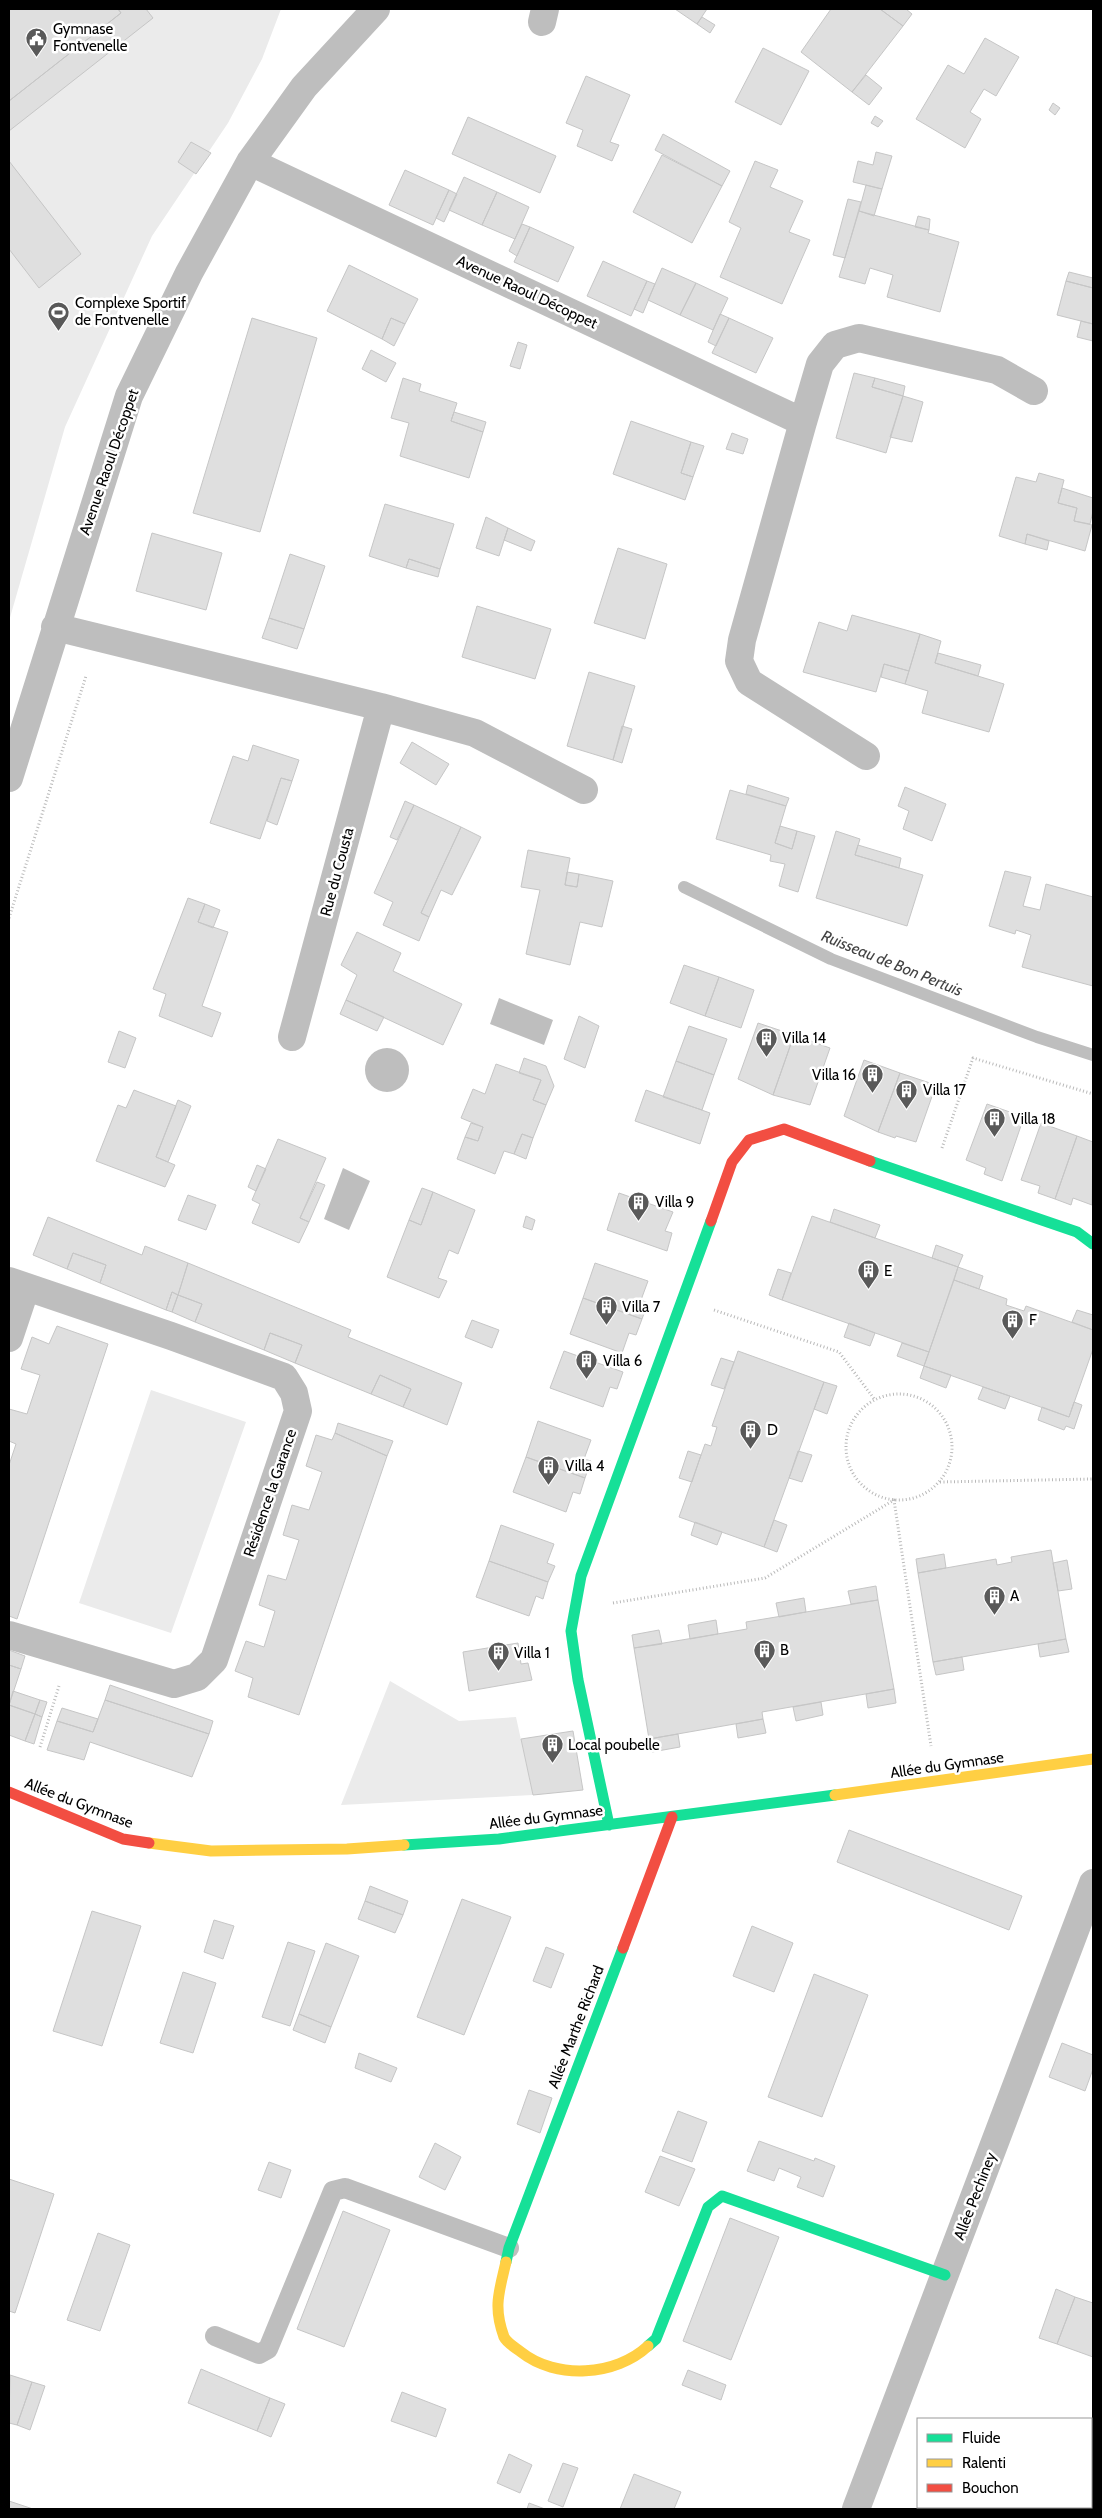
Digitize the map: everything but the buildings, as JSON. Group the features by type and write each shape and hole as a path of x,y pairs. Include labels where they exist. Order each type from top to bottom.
{"street":[{"name":"Avenue Raoul Décoppet","path":"9,778 129,396 189,273 250,162 304,87 376,9"},
{"name":"Avenue Raoul Décoppet","path":"250,162 803,422"},
{"path":"866,756 749,682 739,661 742,640 820,364 835,344 858,338 997,370 1034,391"},
{"path":"55,627 475,732 584,790"},
{"name":"Rue du Cousta","path":"292,1037 381,707"},
{"path":"609,1825 578,1680 571,1631 581,1576 732,1162 749,1140 784,1129 1077,1232 1093,1244"},
{"name":"Résidence la Garance","path":"9,1338 18,1284 284,1377 294,1393 298,1411 214,1660 197,1677 174,1684 9,1635"},
{"name":"Allée du Gymnase","path":"9,1792 123,1839 211,1852 347,1849 499,1839 1093,1759"},
{"name":"Allée Marthe Richard","path":"672,1817 509,2248 496,2304 505,2339 531,2360 565,2371 607,2368 635,2358 656,2339 708,2207 722,2196 945,2275"},
{"name":"Allée Pechiney","path":"856,2509 1093,1883"}],"lane":[{"path":"215,2336 259,2354 268,2349 333,2191 344,2188 509,2248"}],"path":[{"path":"9,918 86,676"},
{"path":"931,1182 973,1058 1093,1094"},
{"path":"682,1299 839,1352 875,1400"},
{"path":"900,1394 917,1397 932,1405 944,1418 950,1433 952,1450 948,1467 940,1482 926,1493 911,1499 894,1500 876,1495 861,1484 851,1470 846,1453 847,1435 854,1418 875,1400 882,1396 900,1394"},
{"path":"940,1482 1093,1479"},
{"path":"575,1609 765,1578 894,1500"},
{"path":"894,1500 937,1781"},
{"path":"40,1747 54,1703"}],"shaded area":[{"name":"Complexe Sportif de Fontvenelle","path":"9,9 281,9 262,59 228,123 152,236 65,427 9,621"},
{"path":"499,998 553,1020 544,1045 490,1024"},
{"path":"387,1048 399,1052 405,1058 409,1070 405,1082 399,1088 387,1092 375,1088 369,1082 365,1070 369,1058 375,1052"},
{"path":"343,1168 370,1181 349,1230 324,1219"},
{"path":"151,1390 246,1422 171,1633 79,1603"},
{"path":"390,1681 459,1721 516,1717 533,1795 341,1805"}],"waterway":[{"name":"Ruisseau de Bon Pertuis","path":"684,887 831,959 1037,1037 1093,1055"}],"traffic: fast":[{"path":"870,1161 1077,1232 1093,1244"},
{"path":"609,1825 578,1680 571,1631 581,1576 711,1221"},
{"path":"404,1845 499,1839 835,1795"},
{"path":"506,2262 509,2248 623,1948"},
{"path":"648,2346 656,2339 708,2207 722,2196 945,2275"}],"traffic: slow":[{"path":"835,1795 1093,1759"},
{"path":"149,1843 211,1851 347,1849 404,1845"},
{"path":"506,2262 498,2300 499,2317 504,2337 535,2361 551,2367 586,2371 620,2364 648,2346"}],"traffic: jam":[{"path":"711,1221 732,1162 749,1140 784,1129 870,1161"},
{"path":"9,1792 123,1839 149,1843"},
{"path":"623,1948 672,1817"}],"place":[{"name":"Gymnase Fontvenelle","path":"37,57"},
{"name":"Complexe Sportif de Fontvenelle","path":"59,331"},
{"name":"Villa 14","path":"766,1057"},
{"name":"Villa 16","path":"872,1094"},
{"name":"Villa 17","path":"907,1109"},
{"name":"Villa 18","path":"995,1138"},
{"name":"Villa 9","path":"639,1221"},
{"name":"E","path":"868,1290"},
{"name":"Villa 7","path":"606,1326"},
{"name":"F","path":"1013,1339"},
{"name":"Villa 6","path":"587,1380"},
{"name":"D","path":"751,1449"},
{"name":"Villa 4","path":"549,1485"},
{"name":"A","path":"994,1615"},
{"name":"B","path":"764,1669"},
{"name":"Villa 1","path":"498,1672"},
{"name":"Local poubelle","path":"552,1764"}]}
